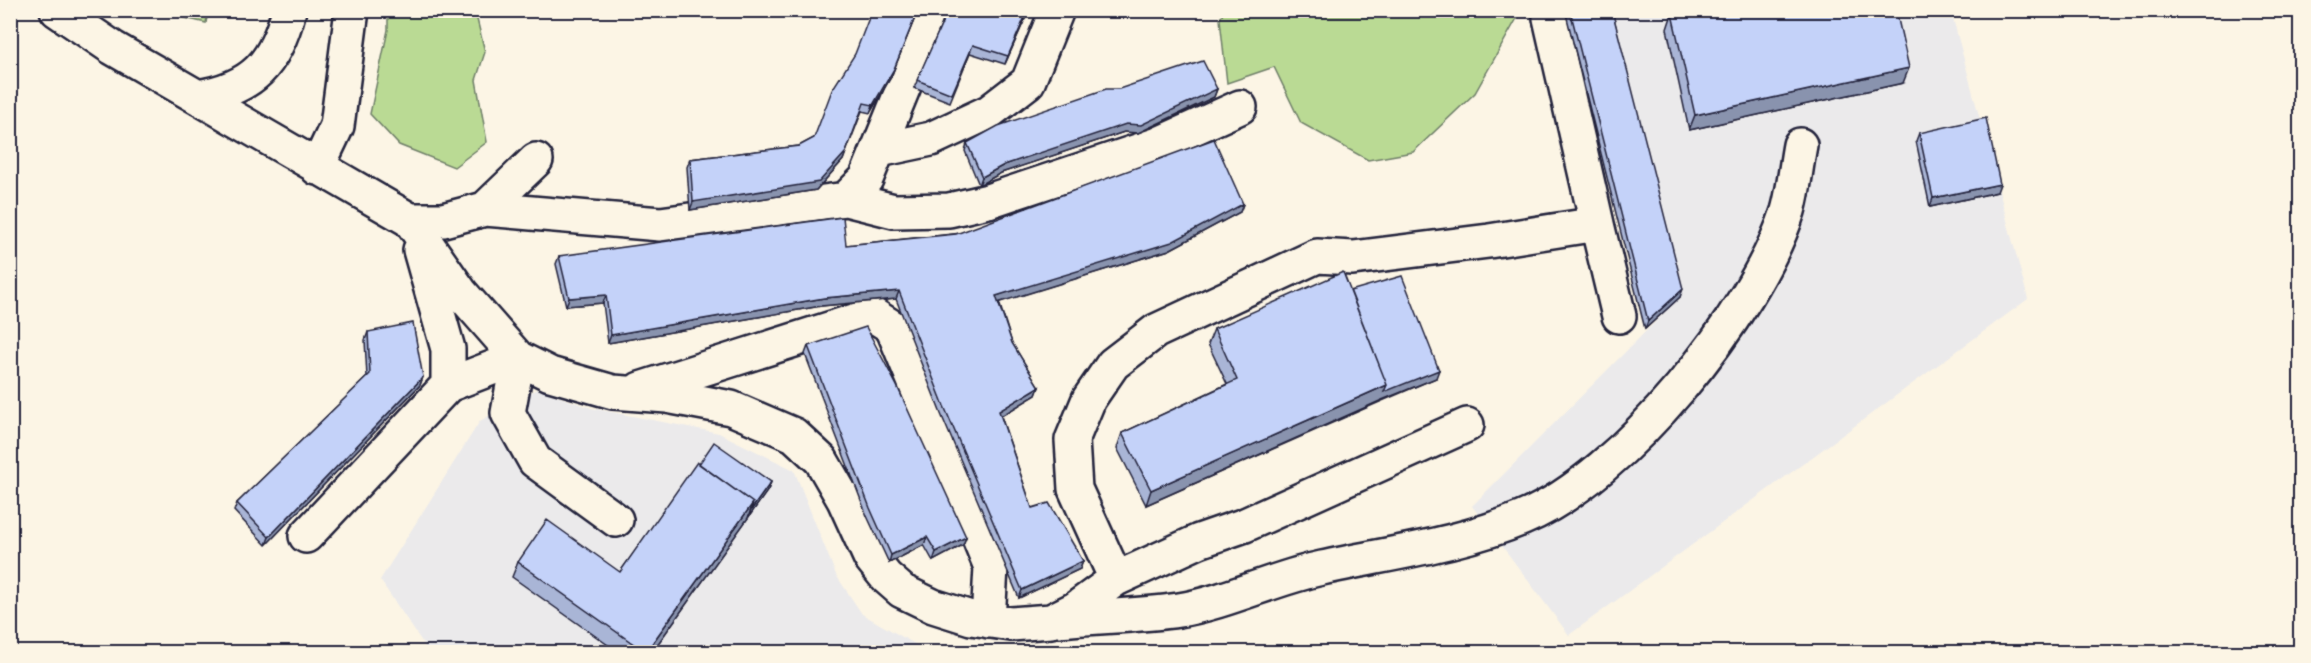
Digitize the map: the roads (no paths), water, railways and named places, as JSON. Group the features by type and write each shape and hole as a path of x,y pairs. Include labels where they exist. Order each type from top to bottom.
{"lane":[{"path":"57,10 113,48 410,220 460,293 518,358 550,374 613,392 667,396 730,408 794,435 821,460 844,500 870,557 886,577 902,591 933,606 970,618 1011,624 1179,610 1320,568 1436,546 1524,518 1560,497 1616,455 1655,417 1734,316 1765,261 1788,210 1800,145"},
{"path":"198,97 225,92 265,66 277,45 289,10"},
{"path":"317,168 337,126 352,10"},
{"path":"846,199 866,179 935,10"},
{"path":"879,150 931,139 989,112 1029,82 1057,10"},
{"path":"1550,18 1619,316"},
{"path":"410,220 443,220 485,209 660,224 846,199 894,211 948,210 988,201 1156,145 1240,107"},
{"path":"485,209 536,160"},
{"path":"410,220 448,349 448,385"},
{"path":"1116,579 1075,489 1072,440 1089,399 1113,364 1156,331 1317,256 1353,258 1489,241 1597,224"},
{"path":"627,393 873,315 892,327 991,567 988,621"},
{"path":"306,536 448,385 518,358"},
{"path":"518,358 508,413 535,461 616,520"},
{"path":"1052,621 1075,609 1116,579 1199,541 1245,525 1467,425"}]}
